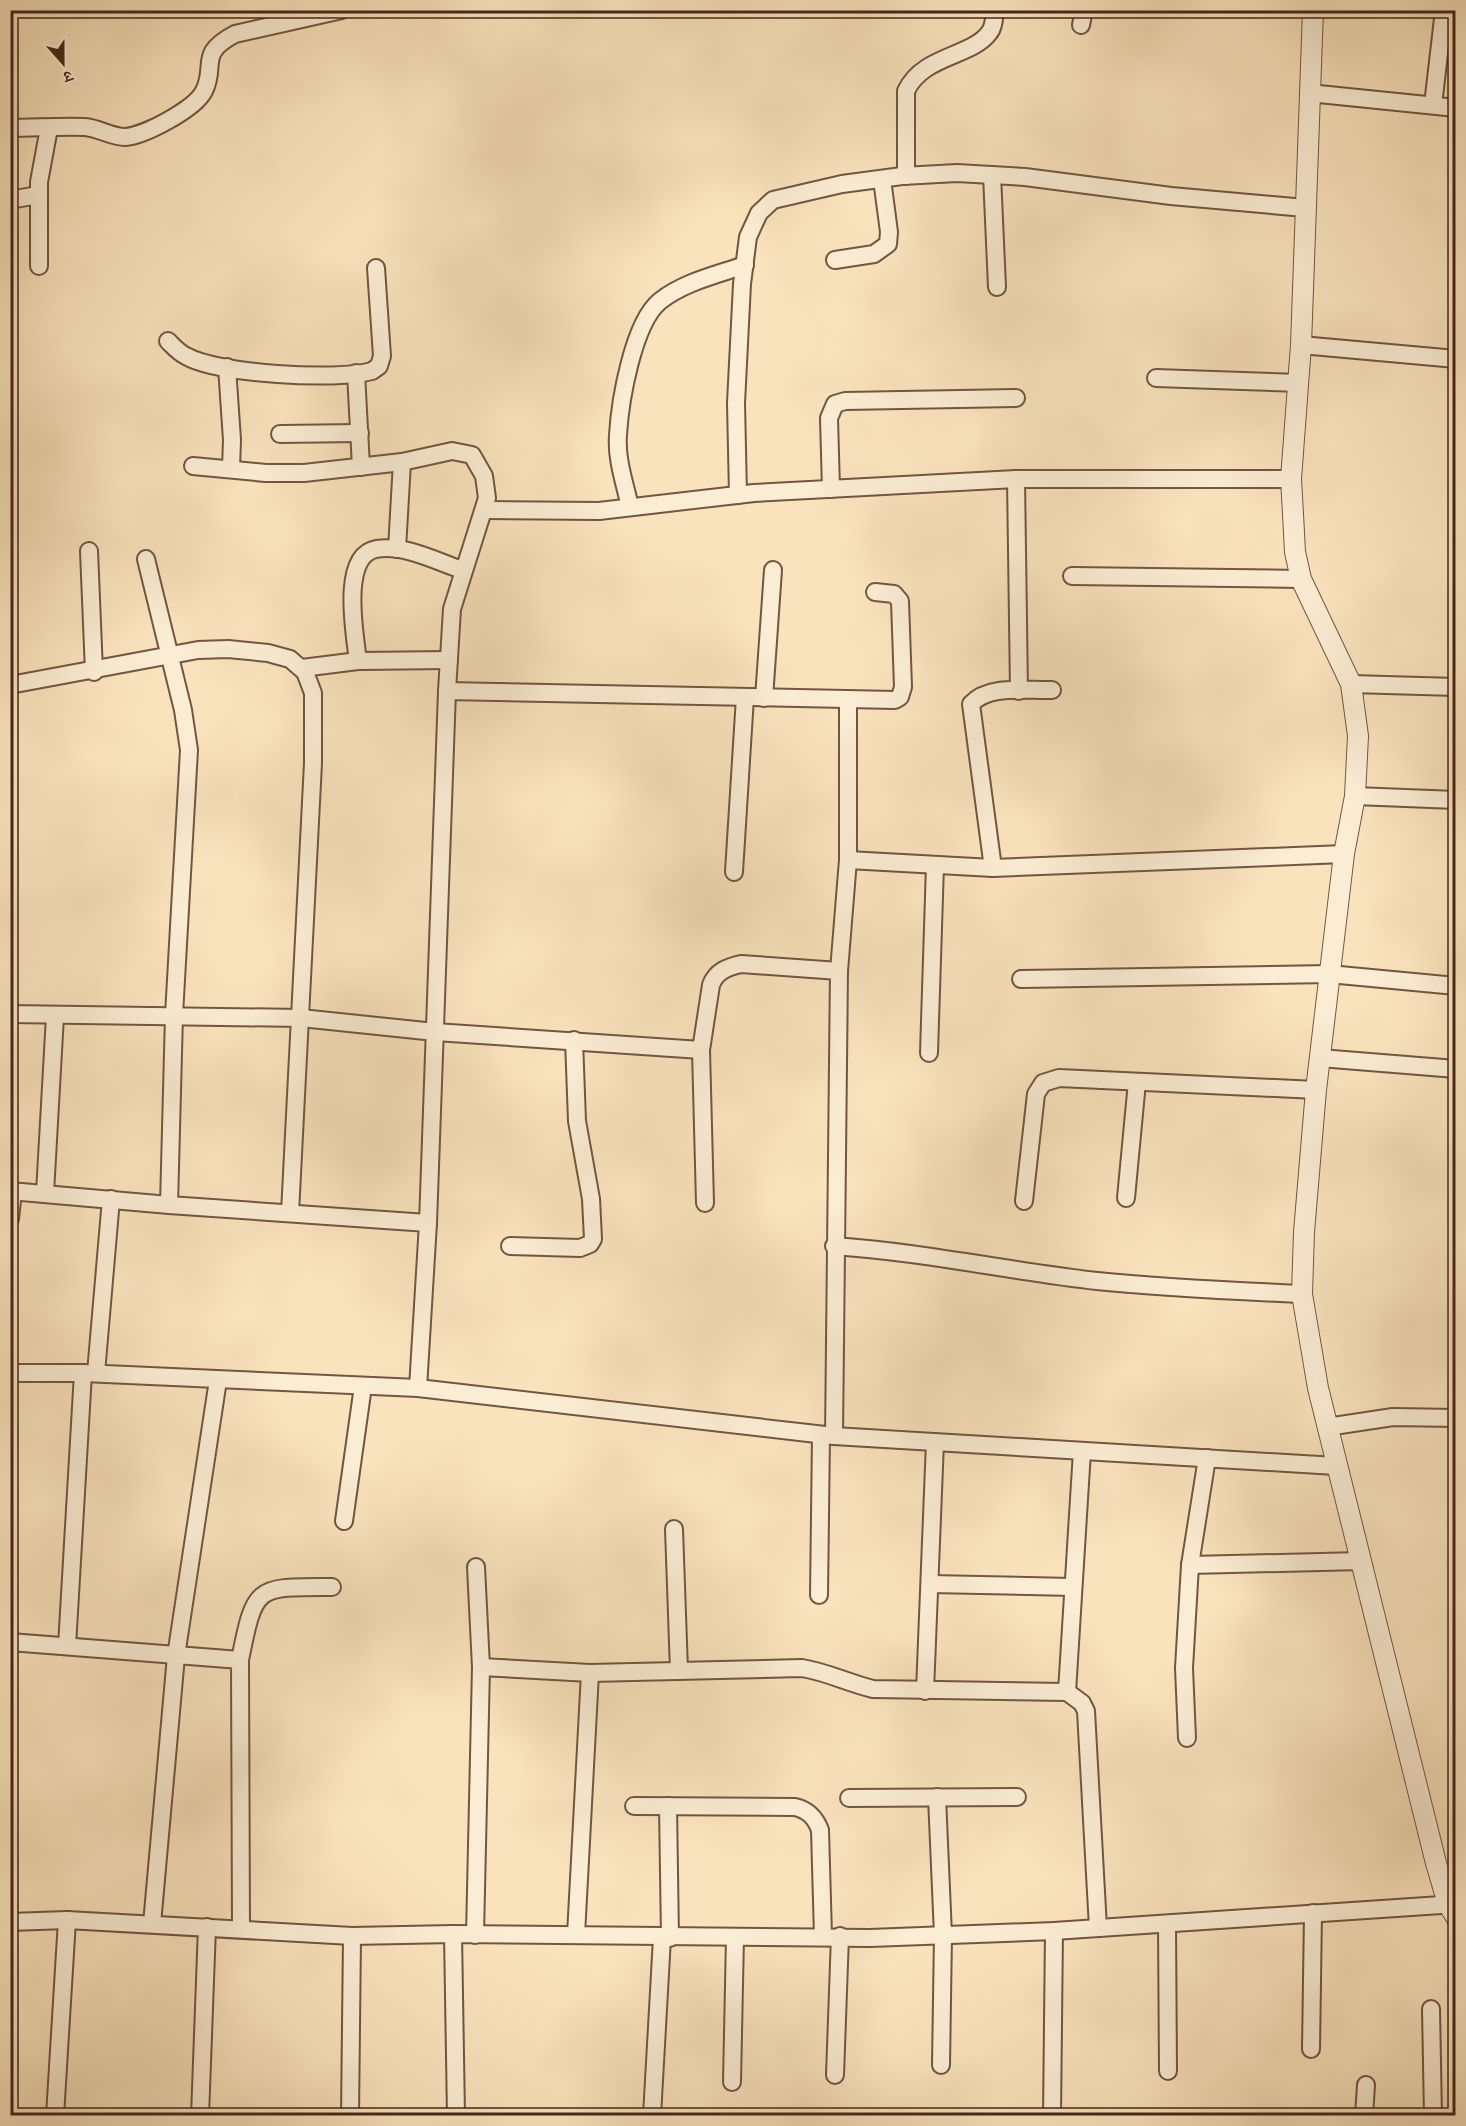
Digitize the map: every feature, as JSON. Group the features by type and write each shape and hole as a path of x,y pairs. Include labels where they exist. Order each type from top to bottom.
{"street":[{"path":"10,128 87,127 122,137 144,132 191,105 203,92 208,65 214,51 222,41 235,34 342,10"},
{"path":"906,176 906,91 910,82 939,60 982,39 992,26 995,10"},
{"path":"10,1922 67,1920 352,1936 453,1934 666,1938 944,1935 1054,1931 1313,1913 1453,1908 1336,1466 1302,1294 1304,1232 1320,1058 1329,974 1336,941 1344,854 1355,796 1358,736 1351,684 1302,579 1295,552 1291,479 1301,345 1312,10"},
{"path":"1433,105 1444,10"},
{"path":"1309,93 1455,108"},
{"path":"39,266 38,195 48,128"},
{"path":"738,495 736,403 748,237 759,213 772,200 820,188 906,176 957,173 1305,208"},
{"path":"992,175 997,287"},
{"path":"835,260 874,254 888,244 890,232 882,179"},
{"path":"10,200 38,195"},
{"path":"630,507 619,459 618,436 626,386 645,320 658,303 678,288 745,265"},
{"path":"168,341 186,357 227,367 288,375 372,371 379,366 382,356 376,268"},
{"path":"1301,345 1455,359"},
{"path":"227,367 232,440 231,468"},
{"path":"356,373 361,466"},
{"path":"1156,378 1299,383"},
{"path":"831,489 829,418 835,404 844,401 1016,398"},
{"path":"280,434 360,433"},
{"path":"193,466 266,473 304,473 402,462 452,451 472,455 487,486 485,510 462,570 452,609 428,1223 418,1388"},
{"path":"397,549 402,462"},
{"path":"485,510 599,511 738,495 1016,479 1291,479"},
{"path":"1016,479 1019,691"},
{"path":"358,661 353,581 357,568 367,553 376,549 397,549 462,570"},
{"path":"89,551 94,672"},
{"path":"146,559 170,656 189,750 174,1015 169,1205"},
{"path":"764,698 773,570"},
{"path":"1072,576 1302,579"},
{"path":"447,691 895,700 900,697 903,687 900,601 894,594 875,592"},
{"path":"10,685 94,672 198,650 228,649 268,653 290,659 302,668 310,680 313,693 313,763 302,1018 290,1213"},
{"path":"302,668 358,661 449,660"},
{"path":"1351,684 1455,687"},
{"path":"993,867 971,704 977,696 990,692 1052,690"},
{"path":"734,872 745,698"},
{"path":"819,1595 834,1246 839,971 848,861 848,700"},
{"path":"1355,796 1455,800"},
{"path":"848,861 993,867 1344,854"},
{"path":"929,1053 935,865"},
{"path":"705,1203 701,1050 714,976 728,966 741,964 839,971"},
{"path":"1021,979 1329,974 1455,986"},
{"path":"10,1014 302,1018 435,1032 701,1050"},
{"path":"45,1193 55,1016"},
{"path":"510,1246 580,1248 590,1244 592,1239 591,1199 577,1121 574,1040"},
{"path":"1320,1058 1455,1069"},
{"path":"1024,1201 1036,1094 1043,1083 1059,1078 1317,1090"},
{"path":"1126,1198 1137,1082"},
{"path":"10,1219 12,1191 169,1205 428,1223"},
{"path":"67,1646 89,1373 111,1199"},
{"path":"834,1246 885,1250 1098,1281 1172,1288 1302,1294"},
{"path":"10,1373 89,1373 418,1388 827,1435 1336,1466"},
{"path":"152,1924 176,1656 218,1380"},
{"path":"344,1521 363,1386"},
{"path":"1327,1427 1393,1417 1455,1418"},
{"path":"925,1691 935,1442"},
{"path":"1067,1692 1082,1451"},
{"path":"1187,1738 1184,1668 1190,1565 1207,1458"},
{"path":"674,1529 679,1671"},
{"path":"1190,1565 1361,1561"},
{"path":"476,1567 481,1668 476,1935"},
{"path":"930,1584 1073,1587"},
{"path":"242,1929 240,1660 249,1612 259,1598 279,1587 332,1587"},
{"path":"10,1642 240,1660"},
{"path":"481,1668 590,1673 802,1668 817,1670 850,1684 873,1689 1067,1692 1082,1703 1086,1712 1098,1928"},
{"path":"576,1935 590,1673"},
{"path":"937,1797 944,1935 941,2065"},
{"path":"849,1798 1017,1797"},
{"path":"634,1806 795,1807 806,1810 816,1820 820,1830 823,1936"},
{"path":"652,2115 666,1938 668,1806"},
{"path":"1311,2049 1313,1913"},
{"path":"55,2115 67,1920"},
{"path":"1167,1924 1168,2071"},
{"path":"200,2115 207,1927"},
{"path":"1052,2115 1054,1931"},
{"path":"453,1934 456,2115"},
{"path":"350,2115 352,1936"},
{"path":"835,2074 840,1936"},
{"path":"732,2082 735,1937"},
{"path":"1431,2009 1433,2115"},
{"path":"1364,2115 1366,2085"}]}
